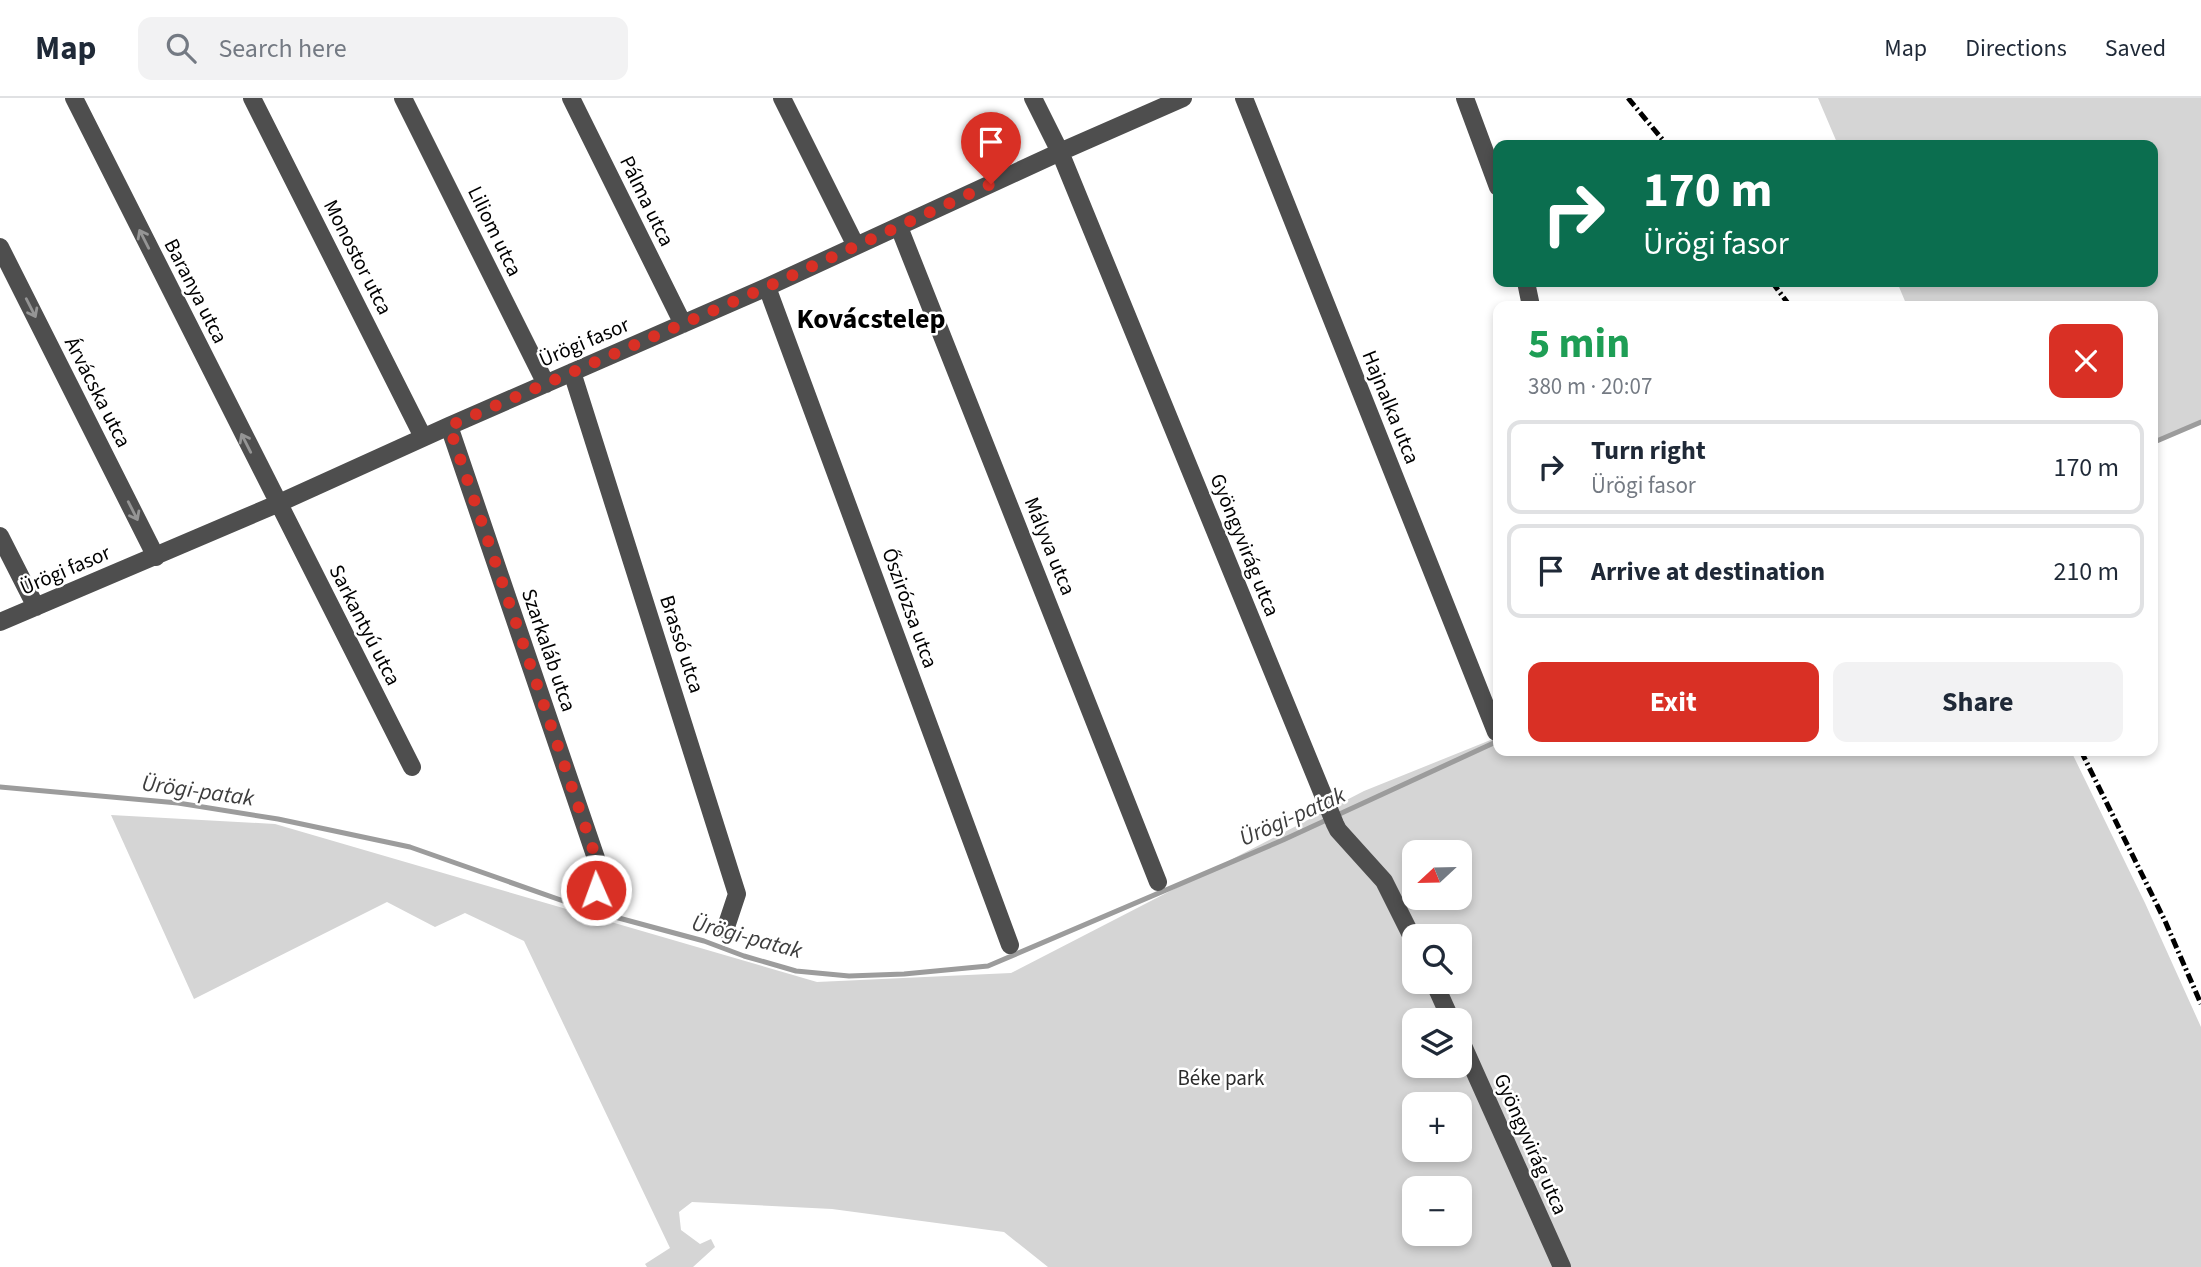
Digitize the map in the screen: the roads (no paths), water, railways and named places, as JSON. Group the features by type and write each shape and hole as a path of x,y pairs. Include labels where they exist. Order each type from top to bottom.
{"street":[{"name":"Baranya utca","path":"74,98 277,504"},
{"name":"Monostor utca","path":"252,98 423,437"},
{"name":"Liliom utca","path":"403,98 546,384"},
{"name":"Pálma utca","path":"571,98 683,324"},
{"path":"782,98 856,246"},
{"name":"Gyöngyvirág utca","path":"1033,98 1060,152 1328,808 1338,830 1384,881 1406,924"},
{"name":"Ürögi fasor","path":"0,622 156,557 767,287 1183,98"},
{"name":"Hajnalka utca","path":"1244,98 1493,724"},
{"path":"1465,98 1493,174"},
{"name":"Mályva utca","path":"899,227 1158,882"},
{"name":"Árvácska utca","path":"0,247 156,557"},
{"name":"Őszirózsa utca","path":"767,287 1010,945"},
{"name":"Brassó utca","path":"572,372 737,894 726,930"},
{"name":"Szarkaláb utca","path":"449,426 599,867 596,890"},
{"name":"Sarkantyú utca","path":"277,504 412,767"},
{"path":"0,536 36,607"},
{"name":"Gyöngyvirág utca","path":"1472,1066 1562,1267"}],"waterway":[{"name":"Ürögi-patak","path":"2158,440 2201,422"},
{"name":"Ürögi-patak","path":"0,787 178,803 278,819 410,847 589,910 704,941 744,956 796,971 849,976 988,966 1283,840 1493,743"}],"railway":[{"path":"1628,98 1663,140"},
{"path":"1776,287 1786,301"},
{"path":"2083,756 2165,921 2201,1004"}],"district":[{"name":"Kovácstelep","path":"871,318"}],"park label":[{"name":"Béke park","path":"1221,1078"}]}
